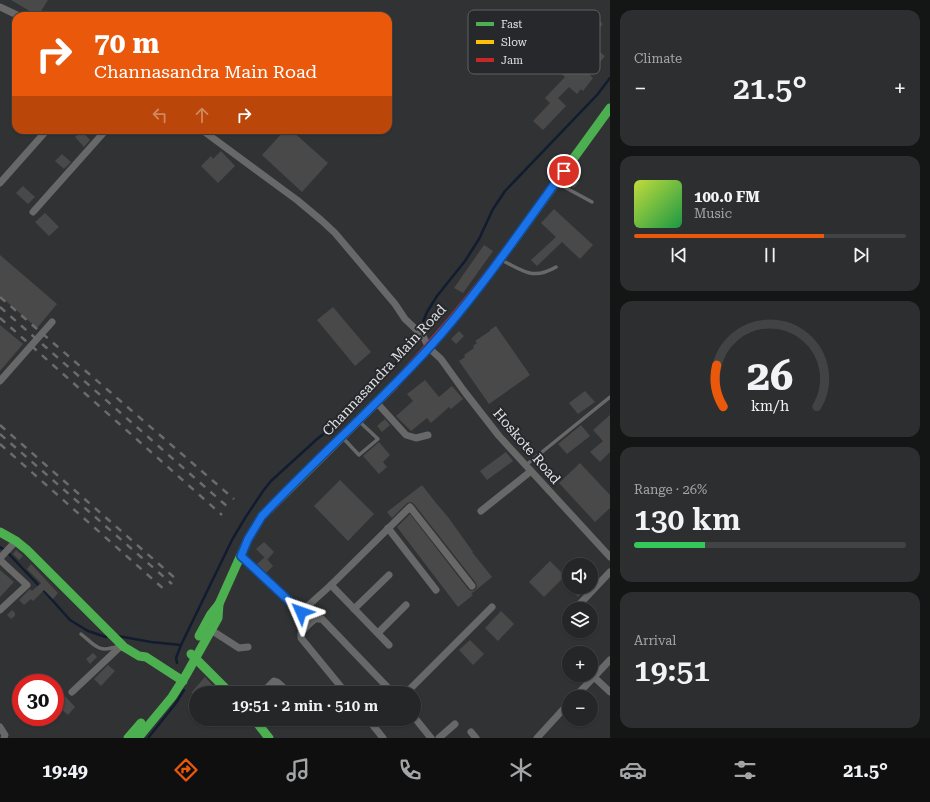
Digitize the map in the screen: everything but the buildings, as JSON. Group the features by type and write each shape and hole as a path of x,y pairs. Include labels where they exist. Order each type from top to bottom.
{"main road":[{"name":"Channasandra Main Road","path":"138,738 177,682 218,618 219,604 248,539 262,516 377,403 429,348 479,288 556,182 607,119 610,108"},
{"path":"0,532 16,541 27,550 122,644 139,656 143,663 177,682"},
{"path":"219,604 211,614 193,655 223,686"},
{"name":"Channasandra Main Road","path":"128,738 166,692 177,682"},
{"path":"260,726 269,738"}],"street":[{"path":"0,7 12,13"},
{"path":"0,183 43,134"},
{"path":"32,212 102,134"},
{"name":"Hoskote Road","path":"207,134 297,200 335,233 395,304 405,319 423,336 429,348 441,359 499,436 610,557"},
{"path":"0,381 52,322"},
{"path":"377,403 406,435 416,438 428,435"},
{"path":"481,511 528,468"},
{"path":"301,612 331,585 410,507 472,586"},
{"path":"388,528 436,590"},
{"path":"0,610 27,584 0,559 16,541"},
{"path":"241,556 301,612 310,624"},
{"path":"582,602 610,572"},
{"path":"354,609 389,575"},
{"path":"331,585 389,645"},
{"path":"378,633 406,605"},
{"path":"413,686 492,606"},
{"path":"340,686 301,638 301,633 315,619 322,620 386,686"},
{"path":"211,630 239,648 248,647"},
{"path":"72,692 122,644"},
{"path":"598,673 610,660"},
{"path":"269,686 274,681 282,686"},
{"path":"598,681 610,692"},
{"path":"582,690 589,682"},
{"path":"537,738 562,711"},
{"path":"439,738 455,724"},
{"path":"374,726 383,738"},
{"path":"421,726 431,738"},
{"path":"0,728 4,738"}],"lane":[{"path":"556,182 592,202"},
{"path":"500,259 531,274 547,272 556,267"},
{"path":"528,468 610,397"},
{"path":"342,437 359,455 378,440 359,420"},
{"path":"82,634 98,648 103,650 122,644"}],"waterway":[{"path":"177,663 176,658 181,645 232,540 263,491 271,481 344,417 395,365 419,332 427,312 437,296 465,261 479,239 493,209 505,191 597,95 610,78"},
{"path":"8,553 70,620 88,631 106,637"},
{"path":"118,636 151,642 181,645"},
{"path":"148,738 176,703 184,690"}],"railway":[{"path":"0,297 234,499"},
{"path":"0,307 229,508"},
{"path":"0,318 222,515"},
{"path":"0,425 176,579"},
{"path":"0,434 172,584"},
{"path":"0,444 166,591"}],"traffic: fast":[{"path":"510,246 610,108"},
{"path":"138,738 172,697 186,675 218,618 219,604 248,539 262,516 269,509"},
{"path":"0,532 16,541 27,550 124,647 139,656 146,657 183,681"},
{"path":"199,636 211,614 219,604"},
{"path":"191,654 223,686"},
{"path":"128,738 141,723"},
{"path":"260,726 269,738"}],"traffic: slow":[{"path":"269,509 394,385"}],"traffic: jam":[{"path":"394,385 454,317 510,246"}],"route":[{"path":"301,612 241,556 248,539 262,516 377,403 429,348 479,288 564,171"}]}
